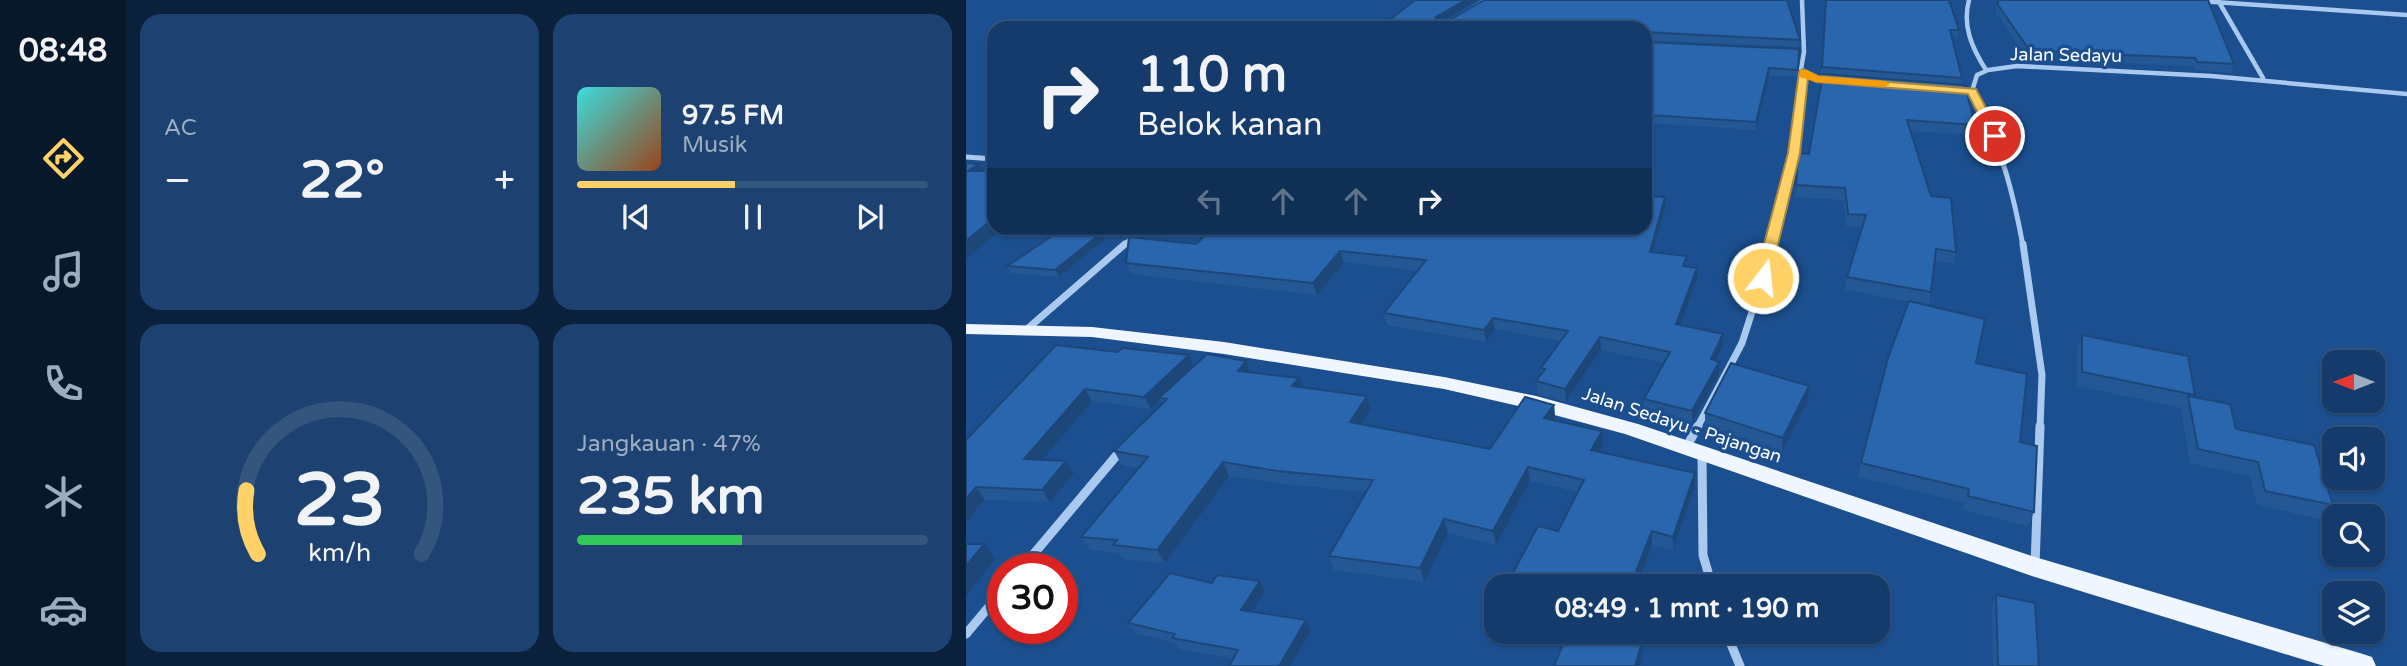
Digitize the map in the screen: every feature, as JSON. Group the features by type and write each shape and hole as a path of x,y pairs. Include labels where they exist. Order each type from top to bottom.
{"main road":[{"name":"Jalan Sedayu - Pajangan","path":"966,329 1092,332 1444,383 1536,402 1631,429 2035,567 2363,666"}],"street":[{"path":"1450,21 1486,0"},
{"path":"1709,574 1703,555 1694,451 1742,344 1770,257 1794,153 1803,72 1802,0"},
{"path":"1969,0 1964,14 1974,51 1986,70"},
{"path":"2184,0 2407,15"},
{"path":"2219,2 2263,78"},
{"path":"1791,51 1804,51"},
{"name":"Jalan Sedayu","path":"1972,91 1977,75 1986,70 2073,68 2263,78 2407,94"},
{"path":"1803,72 1816,79 1842,81"},
{"path":"1959,90 1972,91 1995,136 2016,209 2030,282 2042,375 2035,567"},
{"path":"966,157 987,158"},
{"path":"1026,330 1135,235"},
{"path":"1034,553 1132,437"},
{"path":"966,634 987,609"},
{"path":"1731,644 1740,666"}],"building":[{"path":"1415,0 1466,0 1436,17 1435,21 1388,21"},
{"path":"1484,0 1787,0 1800,40 1652,32 1652,21 1448,21"},
{"path":"1826,0 1949,0 1959,30 1950,30 1962,78 1822,67"},
{"path":"1998,0 2208,0 2234,64 2198,62 2195,58 2030,51 1998,5"},
{"path":"1652,42 1799,49 1798,70 1769,68 1756,122 1652,115"},
{"path":"1823,74 1965,85 1975,125 1907,120 1931,196 1951,198 1956,252 1936,249 1931,292 1847,277 1866,215 1848,214 1845,188 1796,185 1798,153 1809,154"},
{"path":"966,163 979,164 968,171 987,171 987,224 966,241"},
{"path":"1652,196 1665,197 1650,252 1687,256 1683,266 1697,268 1676,324 1723,334 1711,359 1719,362 1692,411 1644,399 1670,352 1600,337 1565,389 1536,381 1545,369 1541,368 1568,331 1493,318 1484,330 1384,313 1426,260 1340,251 1313,283 1126,263 1129,237 1196,244 1206,235 1652,235"},
{"path":"1054,235 1099,235 1055,270 1007,266"},
{"path":"1909,301 1985,319 1976,363 2027,374 2020,442 2037,446 2034,512 1968,496 1969,489 1861,463 1888,358"},
{"path":"2082,335 2188,356 2195,395 2082,372"},
{"path":"1056,345 1117,352 1123,348 1189,355 1144,397 1085,389 1024,459 1066,461 1042,490 976,487 966,499 966,440"},
{"path":"1207,354 1246,361 1238,371 1299,378 1292,386 1367,396 1350,422 1490,449 1525,397 1554,405 1544,418 1602,431 1591,450 1695,473 1673,537 1652,531 1635,574 1512,574 1538,526 1558,531 1584,480 1528,467 1493,531 1444,519 1420,568 1329,556 1373,480 1277,471 1223,462 1157,550 1113,545 1117,540 1081,537 1148,457 1114,451 1167,399 1159,398"},
{"path":"1731,363 1809,386 1783,438 1705,413"},
{"path":"2188,396 2230,404 2236,429 2314,445 2322,470 2322,490 2328,490 2333,504 2265,491 2258,462 2198,449"},
{"path":"966,544 984,544 966,566"},
{"path":"1170,573 1212,583 1217,575 1260,581 1241,610 1306,620 1279,666 1229,666 1238,650 1172,638 1175,634 1128,623"},
{"path":"1996,595 2035,603 2039,666 1998,666"},
{"path":"1563,644 1641,644 1635,666 1554,666"}],"slow traffic":[{"path":"1803,75 1803,72 1816,79 1885,84"}],"route":[{"path":"1763,278 1794,153 1803,72 1816,79 1972,91 1995,136"}]}
